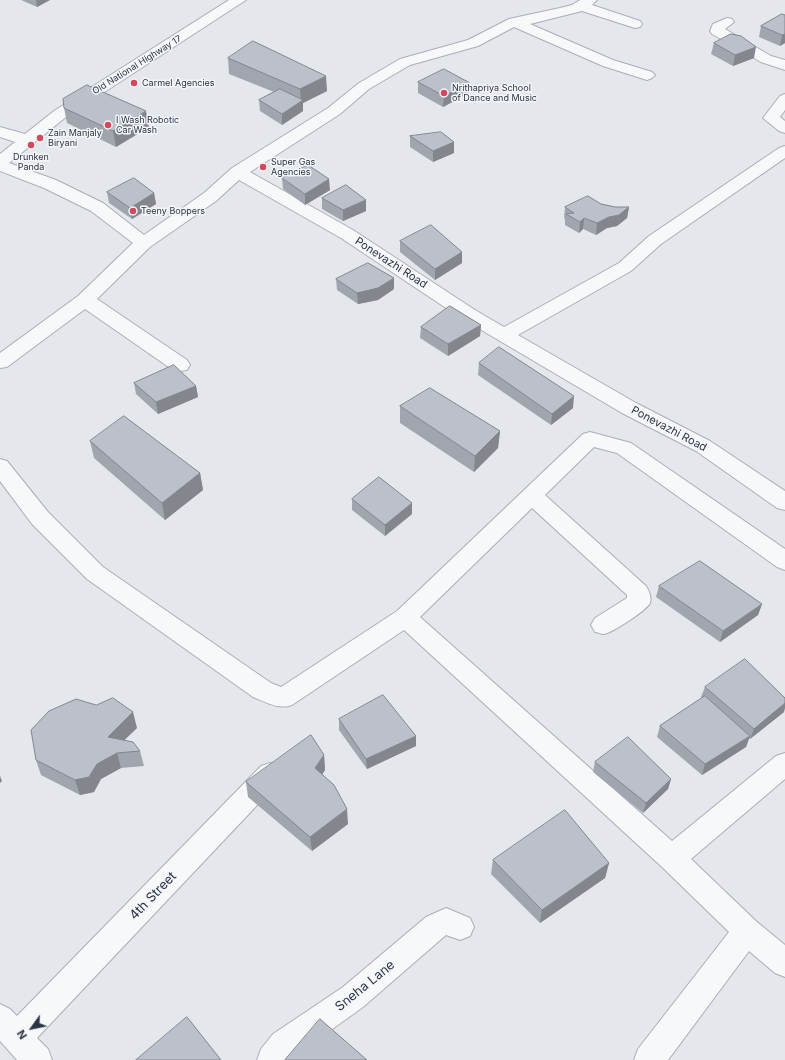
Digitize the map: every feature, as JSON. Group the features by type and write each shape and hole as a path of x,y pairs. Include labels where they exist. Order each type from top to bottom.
{"street":[{"name":"Old National Highway 17","path":"0,162 60,114 239,0"},
{"path":"0,362 85,300 144,243 210,197 238,172 334,111 364,86 405,62 473,43 514,22 562,12 585,3 635,24"},
{"path":"514,22 608,63 647,75"},
{"path":"727,22 718,27 717,31 766,59 785,65"},
{"path":"785,98 771,118 785,128"},
{"path":"0,132 27,140"},
{"path":"504,335 625,267 655,240 785,151"},
{"path":"0,166 50,184 97,207 144,243"},
{"name":"Ponevazhi Road","path":"238,172 347,234 468,314 629,408 703,446 785,502"},
{"path":"85,300 180,365"},
{"path":"0,466 40,518 96,572 262,690 283,698 405,617 590,438 624,448 785,561"},
{"path":"531,495 638,592 638,602 603,625"},
{"path":"405,617 672,858 747,931 785,963"},
{"name":"4th Street","path":"19,1045 289,754"},
{"path":"672,858 785,764"},
{"name":"Sneha Lane","path":"272,1060 284,1045 353,997 436,926 446,921 460,927"},
{"path":"649,1060 747,931"}],"building":[{"path":"782,14 785,15 785,34 782,35 761,26"},
{"path":"731,34 741,36 756,47 735,55 714,43"},
{"path":"253,41 326,76 300,89 228,58"},
{"path":"444,69 470,83 444,96 418,82"},
{"path":"87,85 146,111 113,131 64,108 63,99"},
{"path":"280,89 303,100 282,114 259,100"},
{"path":"441,132 454,142 433,151 410,136"},
{"path":"308,165 329,179 305,194 282,178"},
{"path":"134,178 154,193 130,208 107,192"},
{"path":"346,185 366,200 343,210 322,198"},
{"path":"588,196 601,204 615,207 629,207 619,215 609,217 597,223 584,218 580,222 566,214 574,213 565,207"},
{"path":"431,225 462,252 435,269 400,241"},
{"path":"368,263 394,278 378,288 357,293 336,279"},
{"path":"450,306 481,325 448,344 421,327"},
{"path":"499,347 574,396 552,414 479,363"},
{"path":"174,365 196,386 156,402 134,383"},
{"path":"430,388 500,431 475,456 400,406"},
{"path":"124,416 200,473 162,503 90,441"},
{"path":"379,477 412,503 385,525 352,499"},
{"path":"700,561 762,604 723,631 659,586"},
{"path":"745,659 785,698 785,703 754,729 705,687"},
{"path":"383,695 416,736 366,759 339,719"},
{"path":"705,696 750,736 705,764 660,726"},
{"path":"113,698 133,712 108,737 133,742 140,751 117,753 97,764 89,777 75,780 36,760 31,730 49,711 76,699 96,705"},
{"path":"311,735 324,755 315,768 334,785 347,809 310,837 246,782"},
{"path":"628,737 671,779 646,803 595,762"},
{"path":"565,810 609,863 542,910 493,860"},
{"path":"187,1017 221,1060 136,1060"},
{"path":"320,1019 367,1060 285,1060"}],"place":[{"name":"Carmel Agencies","path":"134,83"},
{"name":"Nrithapriya School of Dance and Music","path":"444,93"},
{"name":"I Wash Robotic Car Wash","path":"108,125"},
{"name":"Zain Manjaly Biryani","path":"40,138"},
{"name":"Drunken Panda","path":"31,145"},
{"name":"Super Gas Agencies","path":"263,167"},
{"name":"Teeny Boppers","path":"133,211"}]}
